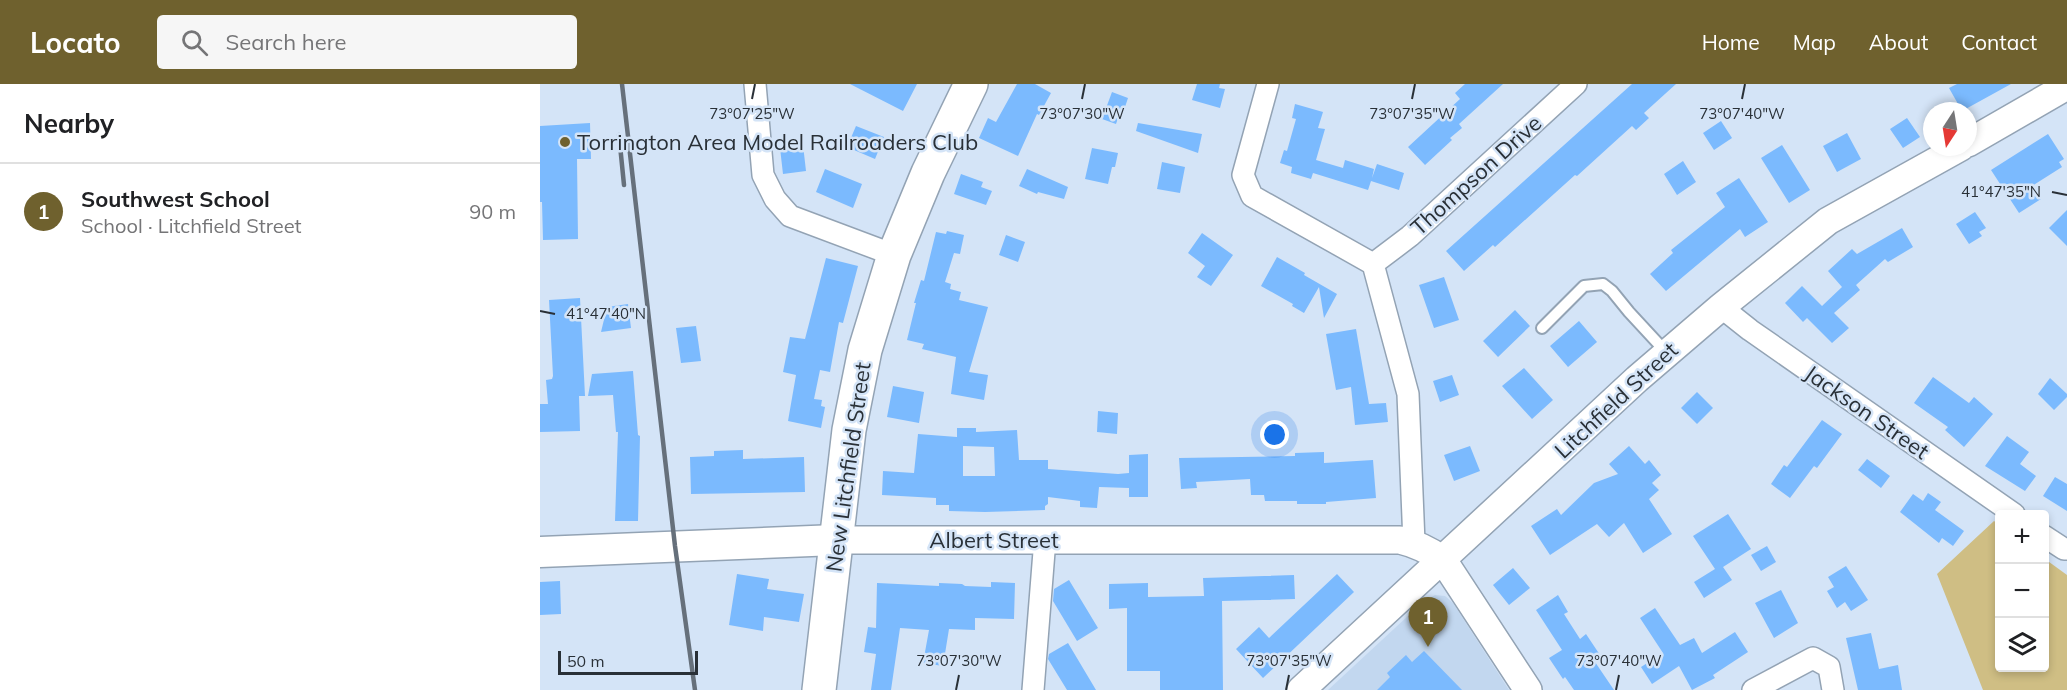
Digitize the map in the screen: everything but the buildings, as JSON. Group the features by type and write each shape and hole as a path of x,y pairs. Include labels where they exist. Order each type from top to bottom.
{"highway":[{"name":"New Litchfield Street","path":"819,690 849,430 865,350 894,255 928,173 971,84"}],"main road":[{"name":"Albert Street","path":"540,552 836,540"}],"street":[{"path":"754,84 763,176 775,199 790,216 894,255"},
{"path":"1268,84 1243,175 1252,196 1373,264 1408,394 1414,543"},
{"name":"Thompson Drive","path":"1373,264 1410,236 1576,84"},
{"path":"1977,137 2055,88"},
{"name":"Litchfield Street","path":"1300,690 1667,352 1721,307 1828,221 1945,156"},
{"name":"Jackson Street","path":"1721,307 1750,330 2008,510"},
{"path":"1033,690 1045,539"},
{"name":"Albert Street","path":"836,540 1377,539 1414,543 1443,560"},
{"path":"2049,539 2067,549"},
{"path":"1443,560 1528,690"},
{"path":"1753,690 1813,658 1829,667 1833,690"}],"lane":[{"path":"1542,328 1584,286 1603,284 1667,352"}],"shaded area":[{"path":"1995,522 1995,672 2049,672 2049,562 2067,575 2067,690 1983,690 1937,574"},
{"path":"1435,595 1445,596 1453,603 1509,690 1328,690 1422,603"}],"railway":[{"path":"622,84 675,546 695,690"},
{"path":"619,135 624,185"}],"place":[{"name":"Torrington Area Model Railroaders Club","path":"565,142"},
{"name":"Southwest School","path":"1428,647"}]}
